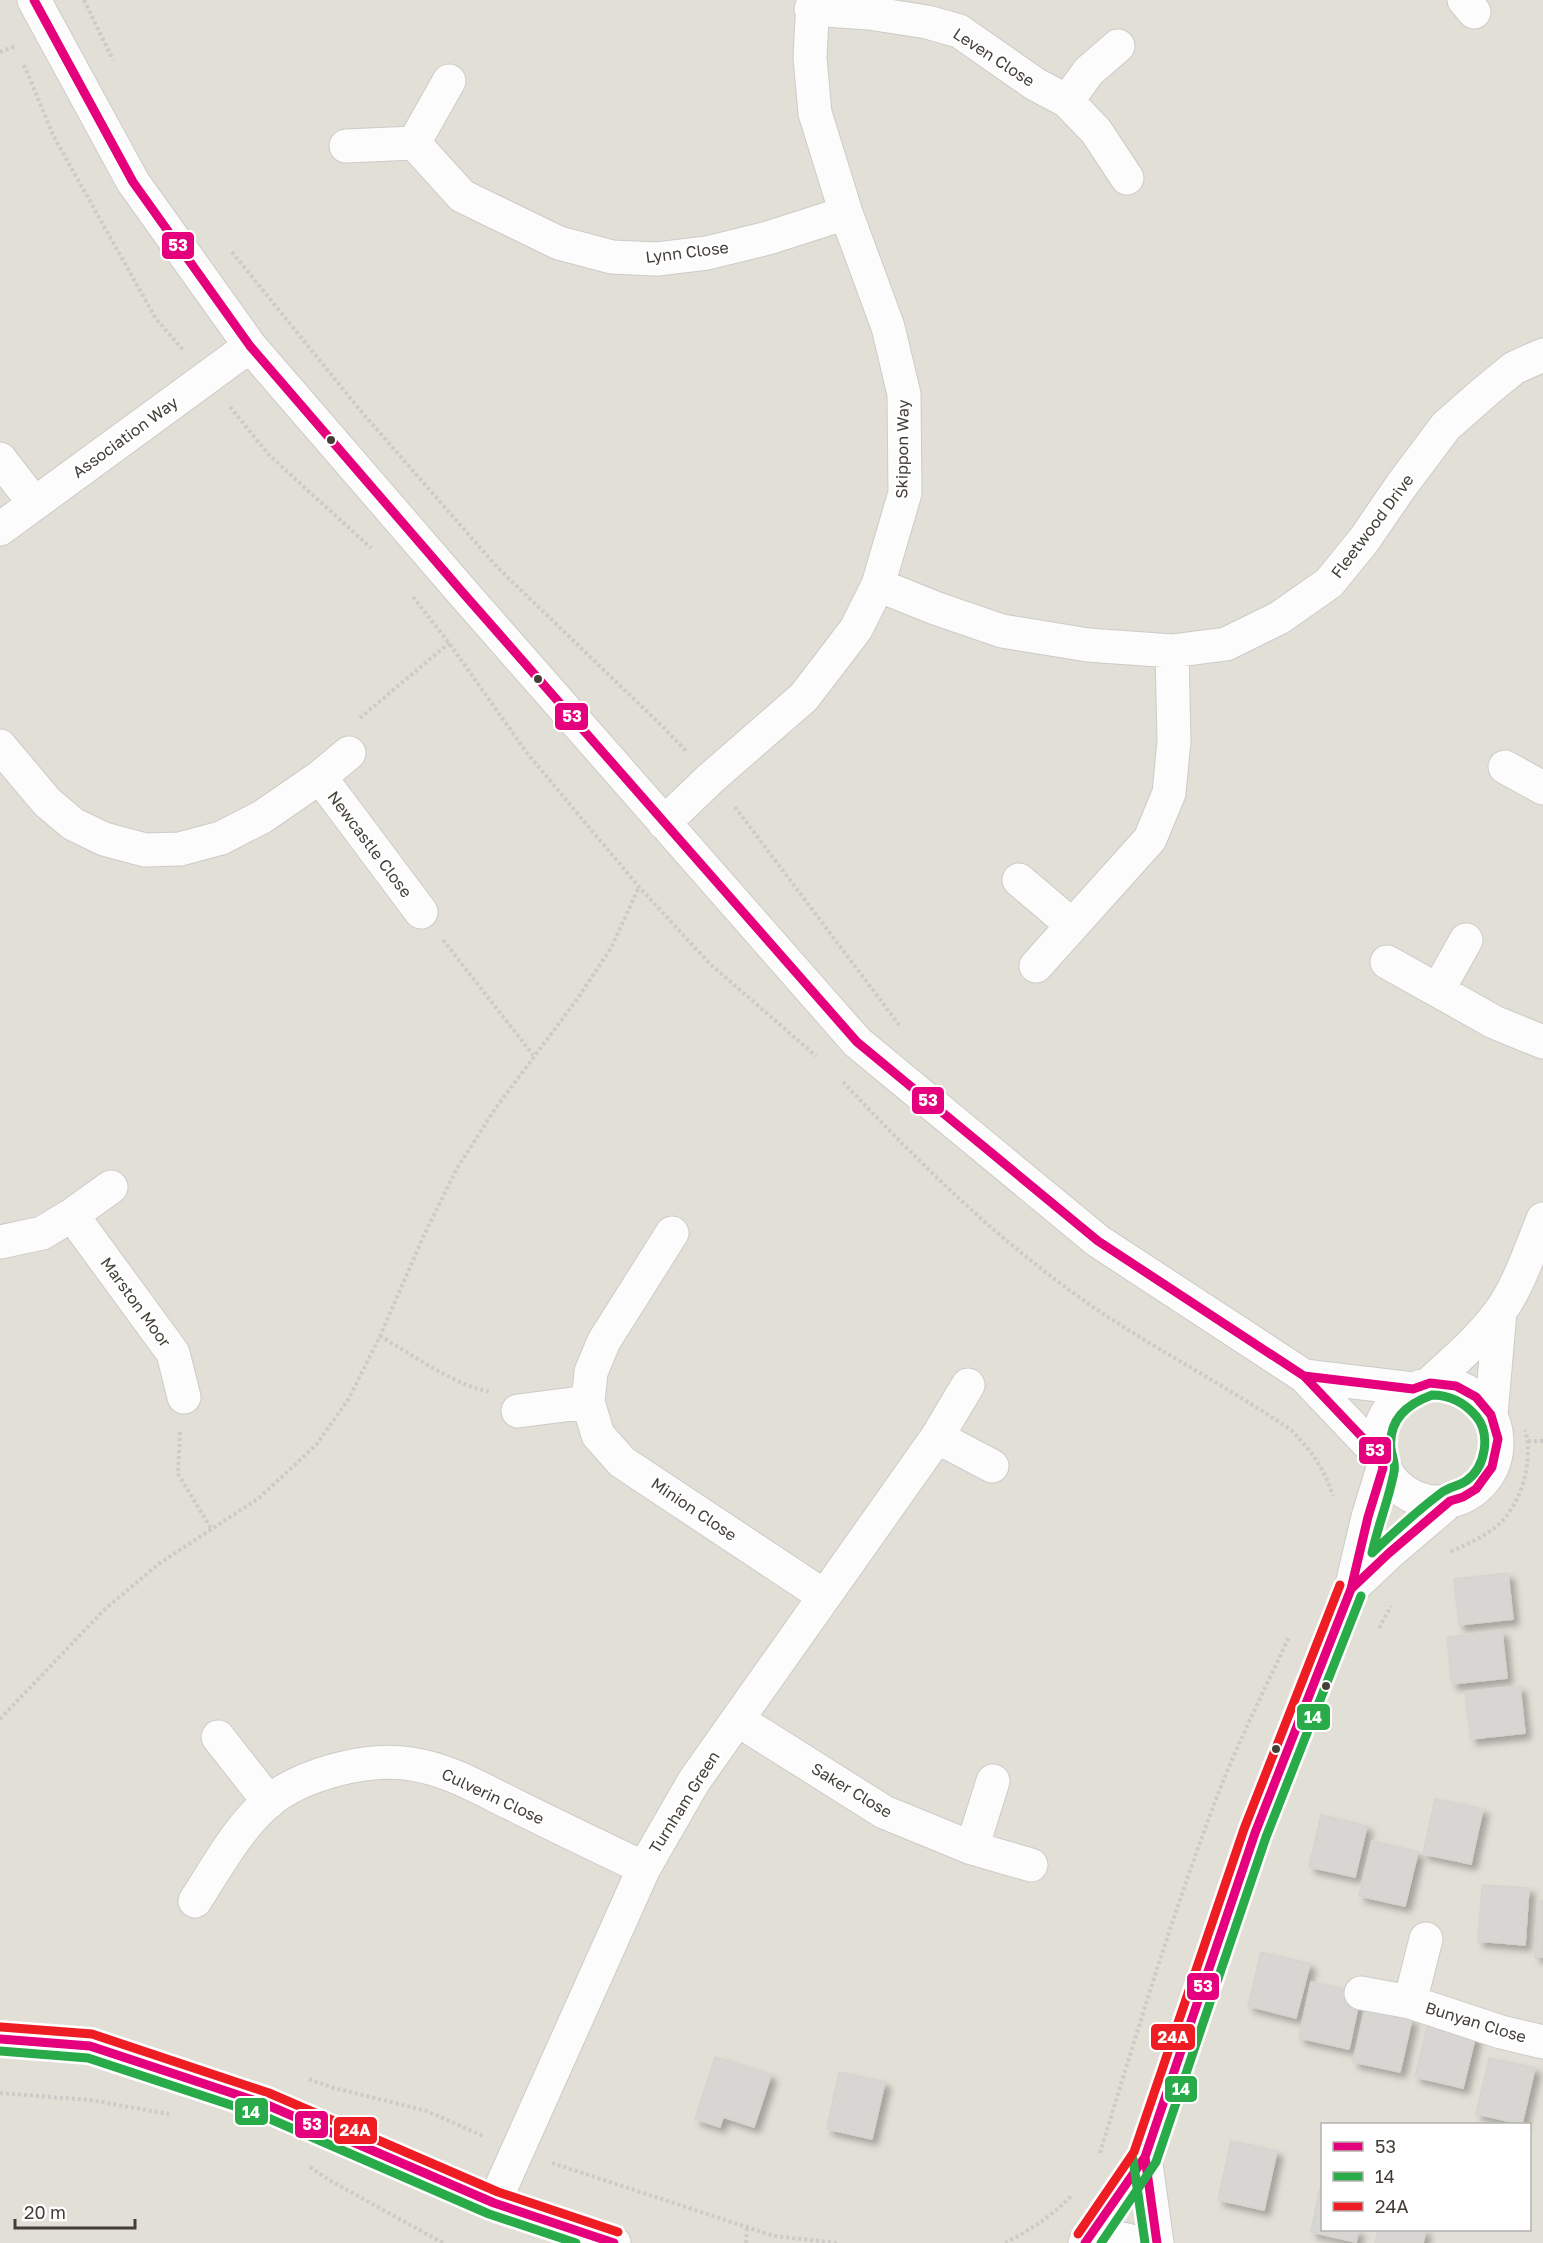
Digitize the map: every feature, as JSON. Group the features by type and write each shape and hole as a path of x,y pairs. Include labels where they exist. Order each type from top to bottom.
{"street":[{"path":"34,0 133,182 250,346 857,1042 1098,1241 1304,1376 1381,1462 1397,1486 1407,1494 1423,1500 1450,1501 1463,1497 1476,1489 1492,1467 1498,1439 1491,1415 1500,1312"},
{"name":"Leven Close","path":"812,4 927,22 959,31 1035,84 1066,101 1096,131 1127,178"},
{"name":"Skippon Way","path":"664,823 711,778 804,697 856,629 878,585 905,493 904,394 888,327 846,213 815,113 810,58 812,4"},
{"path":"1066,101 1089,71 1118,46"},
{"path":"346,146 414,143 449,81"},
{"name":"Lynn Close","path":"414,143 462,196 558,243 612,257 657,259 707,253 768,238 846,213"},
{"name":"Association Way","path":"0,529 250,346"},
{"name":"Fleetwood Drive","path":"878,585 935,608 1002,630 1088,645 1172,651 1227,644 1279,618 1329,583 1364,540 1446,426 1514,368 1543,355"},
{"path":"0,459 34,503"},
{"path":"1036,966 1150,839 1170,793 1174,741 1172,651"},
{"name":"Newcastle Close","path":"4,760 73,824 104,839 145,850 180,849 222,838 262,817 320,777 349,753"},
{"path":"1505,767 1543,788"},
{"name":"Newcastle Close","path":"320,777 421,912"},
{"path":"1019,880 1072,925"},
{"path":"1438,990 1466,940"},
{"path":"1387,962 1494,1022 1543,1042"},
{"path":"0,1242 42,1233 111,1187"},
{"name":"Marston Moor","path":"72,1215 173,1353 184,1397"},
{"path":"1087,2242 1145,2157 1255,1833 1351,1589 1381,1462 1378,1439 1381,1425 1388,1410 1398,1398 1422,1386 1467,1348 1500,1312 1522,1269 1543,1219"},
{"name":"Minion Close","path":"672,1233 604,1341 591,1372 588,1402 598,1436 622,1462 824,1596"},
{"path":"1304,1376 1422,1386 1456,1386 1476,1397 1491,1415"},
{"name":"Turnham Green","path":"494,2203 644,1868 694,1781 937,1437 968,1385"},
{"path":"518,1411 588,1402"},
{"path":"937,1437 992,1466"},
{"path":"1351,1589 1389,1552 1450,1501"},
{"name":"Saker Close","path":"738,1720 884,1812 972,1848 1031,1865"},
{"path":"218,1737 269,1802"},
{"name":"Culverin Close","path":"195,1901 244,1826 269,1802 292,1785 370,1763 410,1763 447,1773 644,1868"},
{"path":"972,1848 993,1781"},
{"name":"Bunyan Close","path":"1410,2002 1426,1939"},
{"name":"Bunyan Close","path":"1361,1994 1410,2002 1501,2032 1543,2042"},
{"path":"0,2039 90,2046 266,2104 494,2203 614,2243"},
{"path":"1145,2157 1157,2243"},
{"path":"1087,2242 1104,2237 1122,2238 1137,2243"}],"path":[{"path":"0,52 16,46"},
{"path":"431,620 527,753 639,887 710,964 820,1059"},
{"path":"349,753 360,716 449,643"},
{"path":"0,1719 105,1609 160,1563 259,1498 315,1445 348,1400 456,1170 495,1109 533,1055 578,998 611,948 639,887"},
{"path":"421,912 533,1055"},
{"path":"836,1075 936,1178 975,1215 1029,1259 1104,1314 1291,1430 1323,1468 1335,1506"},
{"path":"380,1336 477,1390 514,1392 518,1411"},
{"path":"184,1397 178,1474 212,1530"},
{"path":"1447,1555 1491,1531 1513,1507 1526,1474 1528,1441 1523,1424"},
{"path":"1528,1441 1543,1441"},
{"path":"1376,1635 1392,1604"},
{"path":"1098,2159 1148,1994 1185,1884 1219,1792 1290,1634"},
{"path":"301,2076 334,2088 427,2110 518,2152 747,2228 774,2236 839,2243"},
{"path":"0,2093 90,2100 180,2117"},
{"path":"303,2163 442,2243"},
{"path":"1005,2243 1030,2230 1057,2211 1072,2194"},
{"path":"746,2243 747,2228"}],"shaded area":[{"path":"0,0 1543,0 1543,2243 0,2243"}],"building":[{"path":"1508,1573 1513,1619 1459,1625 1454,1579"},
{"path":"1502,1631 1507,1678 1452,1684 1447,1637"},
{"path":"1520,1686 1525,1733 1471,1739 1465,1692"},
{"path":"1435,1799 1483,1809 1471,1864 1423,1854"},
{"path":"1321,1815 1367,1826 1355,1877 1309,1867"},
{"path":"1372,1841 1418,1852 1405,1906 1359,1896"},
{"path":"1482,1885 1529,1888 1525,1945 1478,1941"},
{"path":"1538,1901 1543,1901 1543,1957 1535,1957"},
{"path":"1261,1952 1310,1964 1296,2018 1248,2006"},
{"path":"1311,1982 1361,1993 1349,2049 1299,2038"},
{"path":"1365,2009 1412,2019 1400,2072 1353,2062"},
{"path":"1428,2023 1476,2034 1463,2088 1415,2077"},
{"path":"715,2057 771,2075 754,2127 723,2117 720,2127 695,2119"},
{"path":"1489,2058 1535,2068 1522,2123 1476,2114"},
{"path":"839,2072 885,2082 872,2139 827,2129"},
{"path":"1231,2141 1277,2151 1264,2210 1218,2200"},
{"path":"1321,2184 1321,2231 1359,2231 1356,2242 1311,2232"},
{"path":"1378,2231 1426,2231 1423,2243 1375,2243"}],"transit line":[{"name":"53","path":"34,0 133,182 250,346 857,1042 1098,1241 1304,1376 1380,1456 1383,1468 1368,1517 1351,1589 1255,1833 1145,2157 1085,2243"},
{"name":"53","path":"1304,1376 1413,1389 1430,1383 1456,1386 1476,1397 1491,1415 1498,1439 1492,1467 1476,1489 1463,1497 1450,1501 1351,1589"},
{"name":"14","path":"1432,1395 1456,1400 1476,1416 1484,1432 1482,1459 1473,1475 1466,1481 1441,1493 1372,1553 1394,1472 1391,1439 1396,1422 1407,1408 1432,1395"},
{"name":"24A","path":"1078,2234 1134,2152 1244,1829 1340,1585"},
{"name":"14","path":"1101,2243 1156,2162 1266,1837 1361,1596"},
{"name":"24A","path":"1,2027 92,2034 269,2093 498,2192 618,2232"},
{"name":"53","path":"0,2039 90,2046 265,2104 494,2203 614,2243"},
{"name":"14","path":"0,2051 88,2058 261,2115 489,2214 576,2243"},
{"name":"53","path":"1145,2157 1157,2243"},
{"name":"14","path":"1133,2159 1145,2243"}]}
